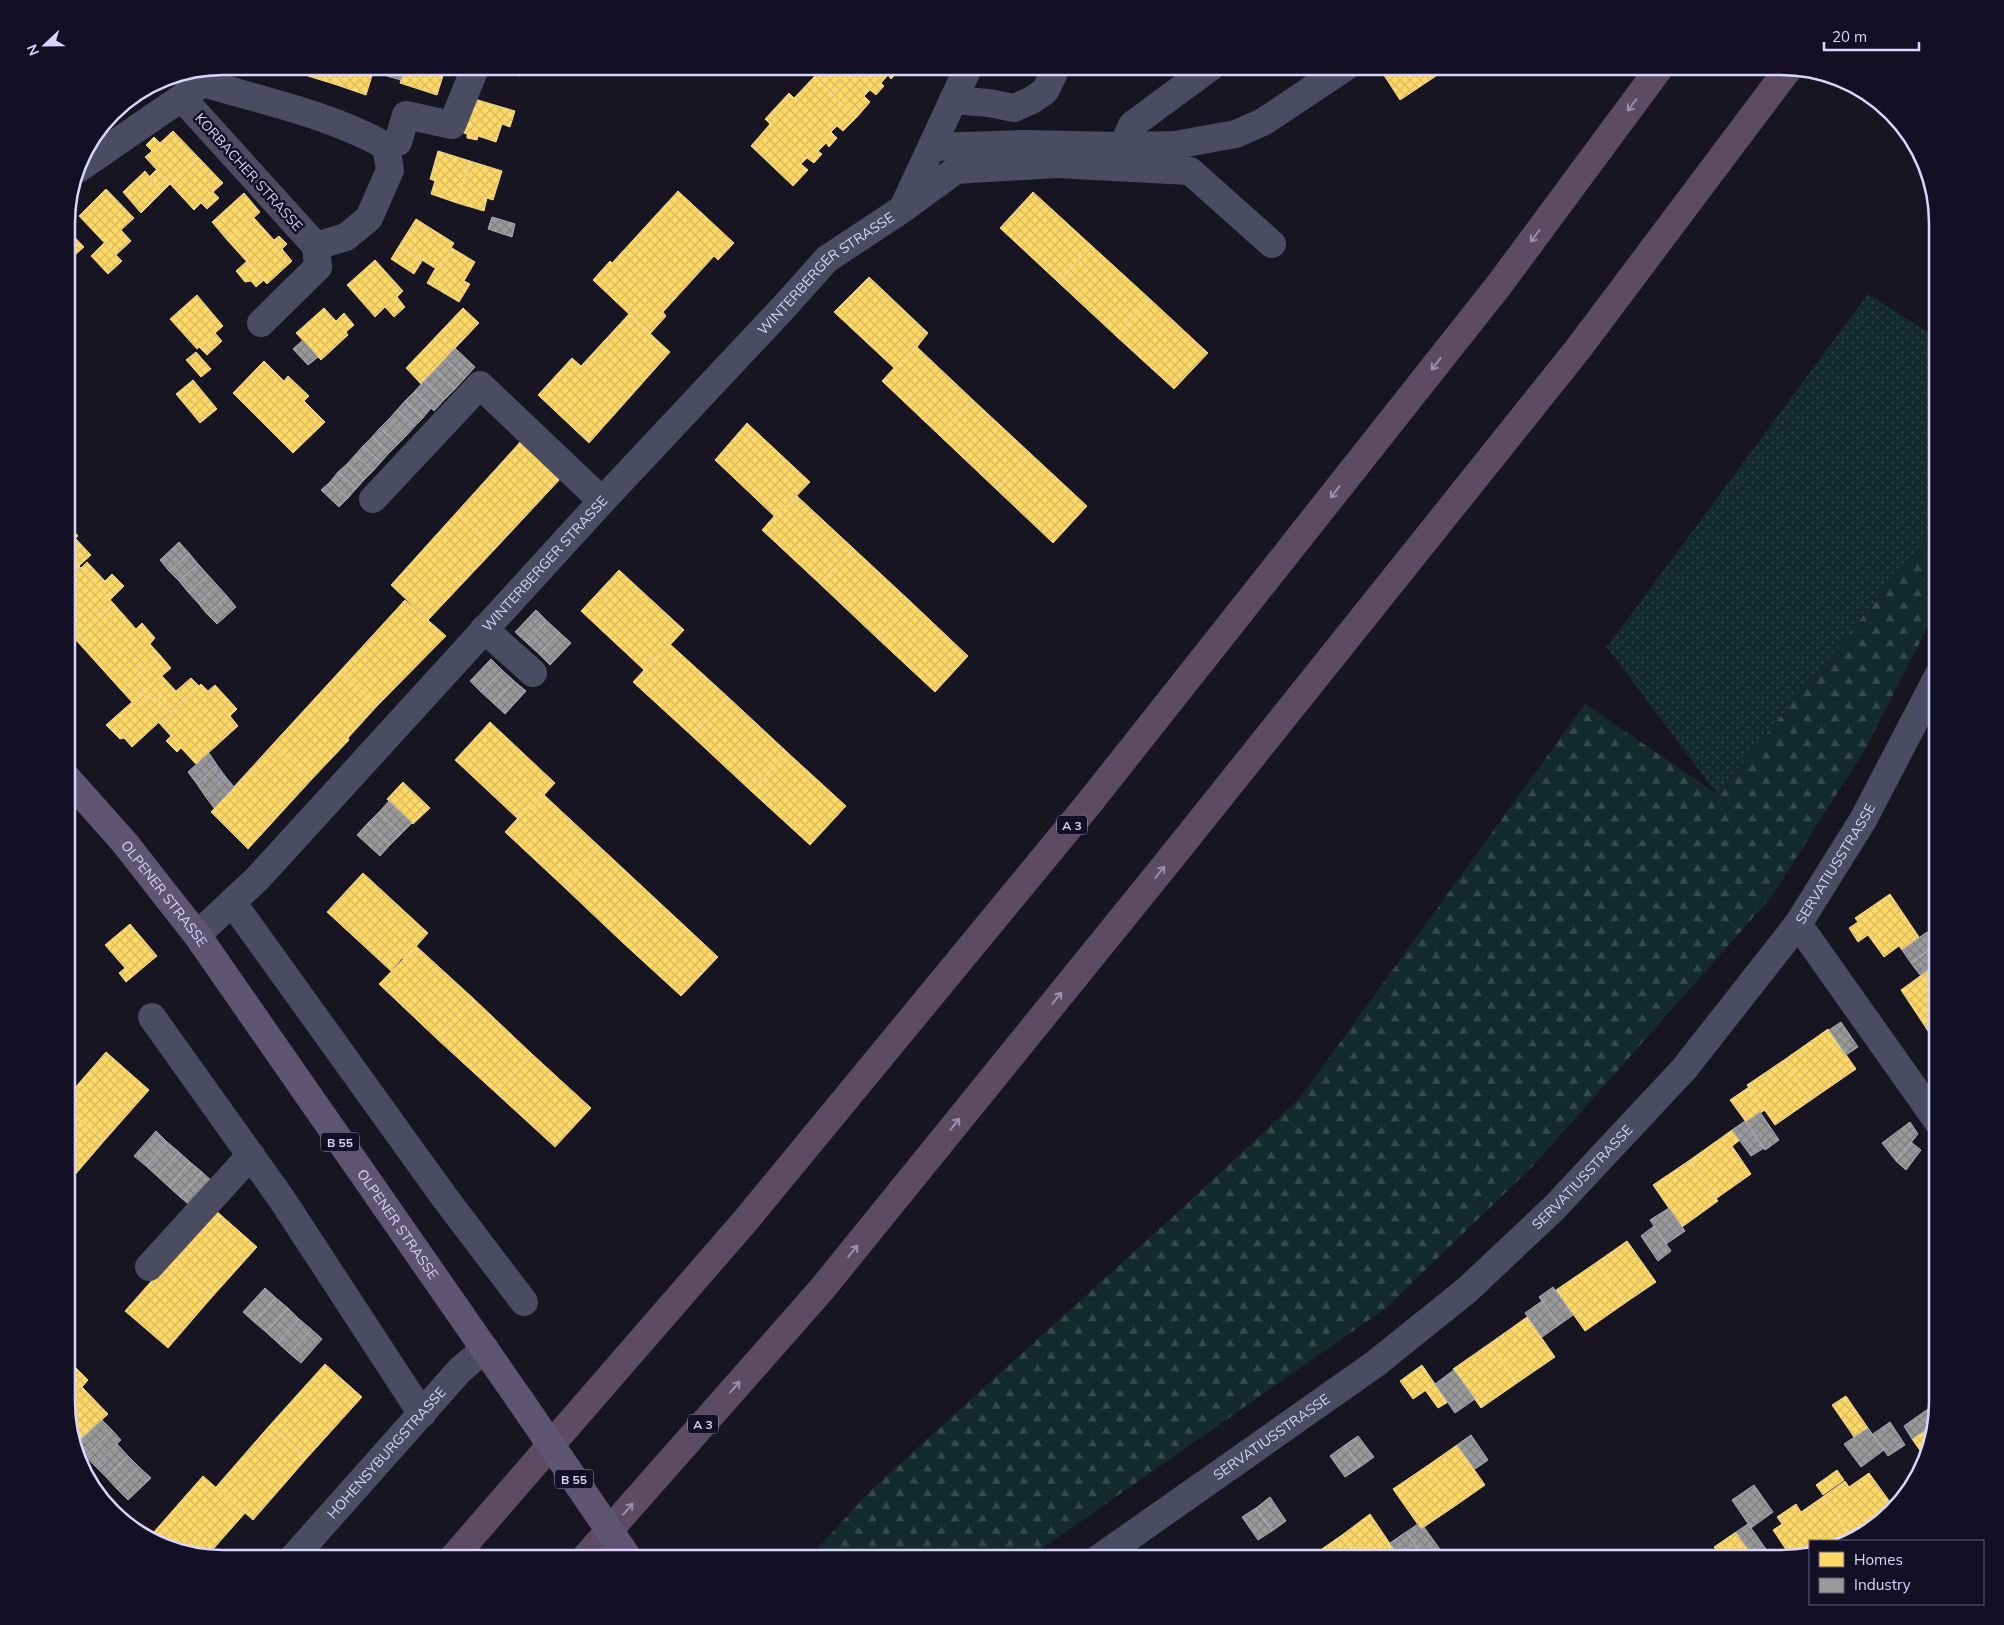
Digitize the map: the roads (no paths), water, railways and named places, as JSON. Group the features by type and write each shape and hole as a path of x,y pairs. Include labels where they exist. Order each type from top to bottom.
{"highway":[{"name":"A 3","path":"460,1550 746,1220 1090,802 1499,285 1654,75"},
{"name":"A 3","path":"592,1550 822,1289 1155,878 1578,349 1783,75"}],"main road":[{"name":"OLPENER STRASSE","path":"75,787 124,842 197,934 623,1550"}],"street":[{"path":"88,162 203,83 301,112 362,133 386,146 398,142 406,115 452,125 472,75"},
{"path":"904,208 965,75"},
{"path":"953,100 989,103 1014,108 1032,100 1045,91 1053,75"},
{"path":"1123,146 1132,125 1200,75"},
{"path":"932,147 1022,144 1175,145 1236,134 1263,122 1333,75"},
{"name":"KORBACHER STRASSE","path":"182,98 316,246"},
{"path":"261,323 318,267 316,246 346,237 369,218 390,170 386,146"},
{"name":"WINTERBERGER STRASSE","path":"197,934 257,879 484,629 784,307 826,259 904,208 956,170 1056,164 1190,171 1272,244"},
{"path":"373,499 480,385 602,501"},
{"path":"484,629 532,673"},
{"name":"SERVATIUSSTRASSE","path":"1111,1550 1375,1364 1467,1290 1554,1208 1684,1069 1798,924 1863,820 1929,693"},
{"path":"232,902 445,1198 524,1302"},
{"path":"1798,924 1929,1109"},
{"path":"152,1018 282,1198 422,1414"},
{"path":"149,1267 251,1155"},
{"name":"HOHENSYBURGSTRASSE","path":"300,1550 460,1370 485,1349"}]}
